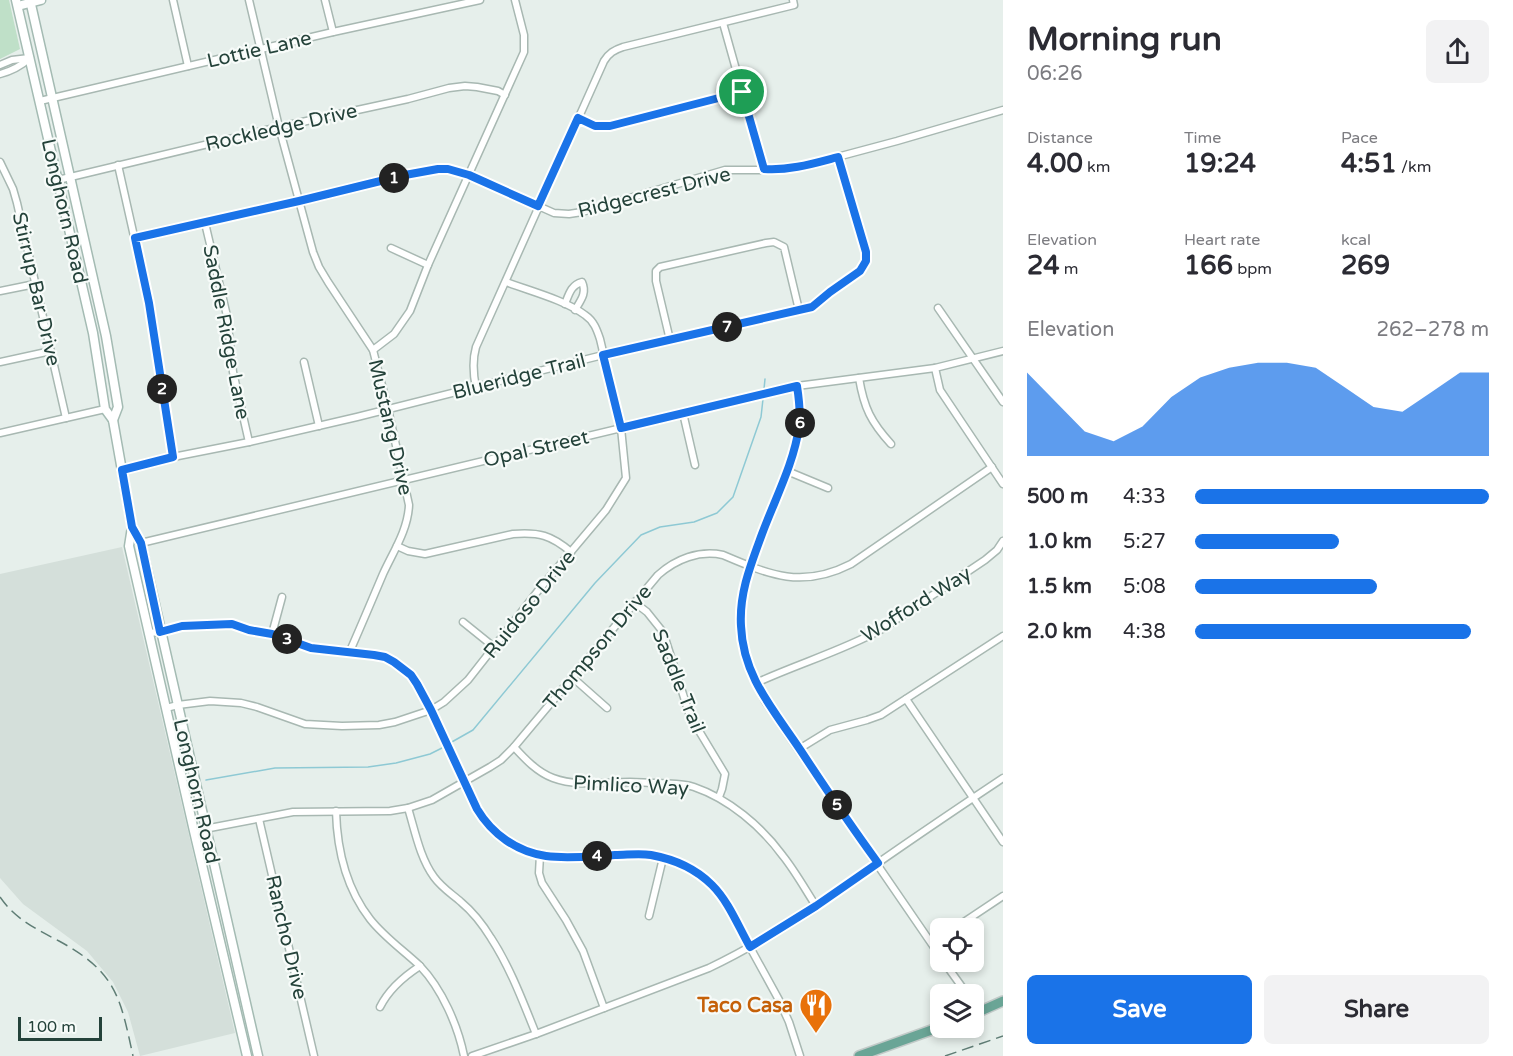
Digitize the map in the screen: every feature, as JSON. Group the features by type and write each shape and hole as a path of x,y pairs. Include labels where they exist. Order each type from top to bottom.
{"main road":[{"path":"17,3 41,0"},
{"name":"Longhorn Road","path":"30,1 106,336 118,407 113,420"},
{"name":"Longhorn Road","path":"17,3 93,333 105,409 113,420 132,527 129,546 194,831 253,1056"},
{"name":"Longhorn Road","path":"132,527 141,543 253,1056"},
{"path":"984,1008 1003,1001"},
{"path":"859,1056 930,1031"}],"street":[{"path":"173,0 188,66"},
{"name":"Mustang Drive","path":"249,0 279,127 313,252 319,267 373,350 409,505 408,516 397,546 350,651"},
{"path":"326,0 333,32"},
{"name":"Lottie Lane","path":"40,101 480,0"},
{"path":"373,350 394,334 410,311 428,265 524,52 524,35 515,0"},
{"path":"476,388 472,363 476,347 603,61 615,50 723,23 793,2"},
{"path":"723,23 764,169"},
{"path":"0,65 12,60 30,58"},
{"path":"0,74 13,70 30,58"},
{"name":"Rockledge Drive","path":"58,180 449,88 477,87 498,91 505,95"},
{"path":"578,118 595,126 610,126 742,92"},
{"name":"Ridgecrest Drive","path":"135,238 427,170 448,169 469,175 554,213 569,214 725,170 774,170 811,164 1003,110"},
{"name":"Blueridge Trail","path":"122,470 319,426 603,355 812,307 860,271 866,261 866,252 838,157"},
{"name":"Stirrup Bar Drive","path":"0,162 13,189 66,418"},
{"path":"118,165 149,303 173,457"},
{"name":"Saddle Ridge Lane","path":"205,223 227,316 233,372 249,442"},
{"path":"670,340 656,281 656,271 660,267 774,242 784,247 799,310"},
{"path":"391,248 428,265"},
{"name":"Ruidoso Drive","path":"166,708 210,702 241,703 305,724 342,726 379,725 431,710 444,702 468,680 606,510 626,478 621,428 595,327 585,315 565,304 506,282"},
{"path":"565,304 571,289 577,283 582,282 585,287 584,293 575,310"},
{"path":"0,291 35,284"},
{"path":"938,308 1003,402"},
{"path":"0,362 51,351"},
{"name":"Opal Street","path":"141,543 797,386 935,368 1003,351"},
{"path":"304,362 319,426"},
{"path":"935,368 940,390 1003,484"},
{"path":"859,378 869,415 891,444"},
{"path":"797,386 800,426 796,445 750,566 742,600 741,627 747,658 765,700 930,941"},
{"path":"0,433 105,409"},
{"path":"683,413 695,465"},
{"name":"Thompson Drive","path":"194,831 293,812 390,811 432,800 501,760 663,570 688,557 714,554 723,555 776,575 795,578 819,576 840,570 992,468"},
{"path":"787,471 828,488"},
{"path":"397,546 425,554 513,534 527,533 549,537 560,542 571,552"},
{"name":"Wofford Way","path":"756,683 864,639 882,629 985,560 997,550 1003,541"},
{"path":"272,634 282,597"},
{"name":"Saddle Trail","path":"634,602 647,612 663,632 690,716 724,774 719,797"},
{"path":"463,622 494,647"},
{"path":"149,633 182,626 232,624 272,634 311,648 385,657 403,668 411,675 431,710 463,782 482,818 495,832 512,844 540,855 555,857 643,854 663,858 689,868 711,885 724,900 779,1000 800,1056"},
{"path":"799,749 830,730 881,715 1003,636"},
{"path":"572,677 607,708"},
{"path":"906,699 1003,842"},
{"name":"Pimlico Way","path":"514,747 535,768 564,782 679,784 692,786 719,797 767,836 784,856 816,906"},
{"path":"472,1056 709,968 750,947 816,906 1003,778"},
{"path":"408,808 425,861 434,877 445,890 463,903 492,940 516,986 536,1034"},
{"path":"336,811 340,851 351,885 368,916 382,933 420,966 437,989 459,1034 464,1056"},
{"name":"Rancho Drive","path":"260,819 314,1056"},
{"path":"540,855 539,873 542,883 583,951 604,1008"},
{"path":"649,916 663,858"},
{"path":"970,918 1003,896"},
{"path":"380,1007 386,995 406,975 420,966"}],"shaded area":[{"path":"122,547 235,1033 140,1056 128,1012 113,982 87,951 23,904 0,878 0,574"}],"green space":[{"path":"0,0 9,0 20,49 0,59"}],"waterway":[{"path":"764,389 765,379"},
{"path":"450,743 473,730 595,583 641,535 660,527 694,522 717,513 733,497 761,417 763,399"},
{"path":"206,780 275,768 368,767 396,763 430,754 442,748"}],"railway":[{"path":"0,897 19,917 34,928 78,952 104,975 119,1001 133,1056"},
{"path":"945,1056 1003,1036"}],"place":[{"name":"Taco Casa","path":"816,1034"}],"route":[{"path":"742,92 764,169 774,170 811,164 838,157 866,252 866,261 860,271 812,307 603,355 621,428 797,386 800,426 796,445 750,566 743,591 741,627 744,646 750,670 765,700 878,863 816,906 750,947 724,900 711,885 689,868 663,858 643,854 555,857 540,855 512,844 495,832 477,809 417,684 403,668 385,657 311,648 272,634 232,624 182,626 160,632 141,543 132,527 122,470 173,457 149,303 135,238 438,169 448,169 469,175 538,206 578,118 595,126 610,126 742,92"}]}
